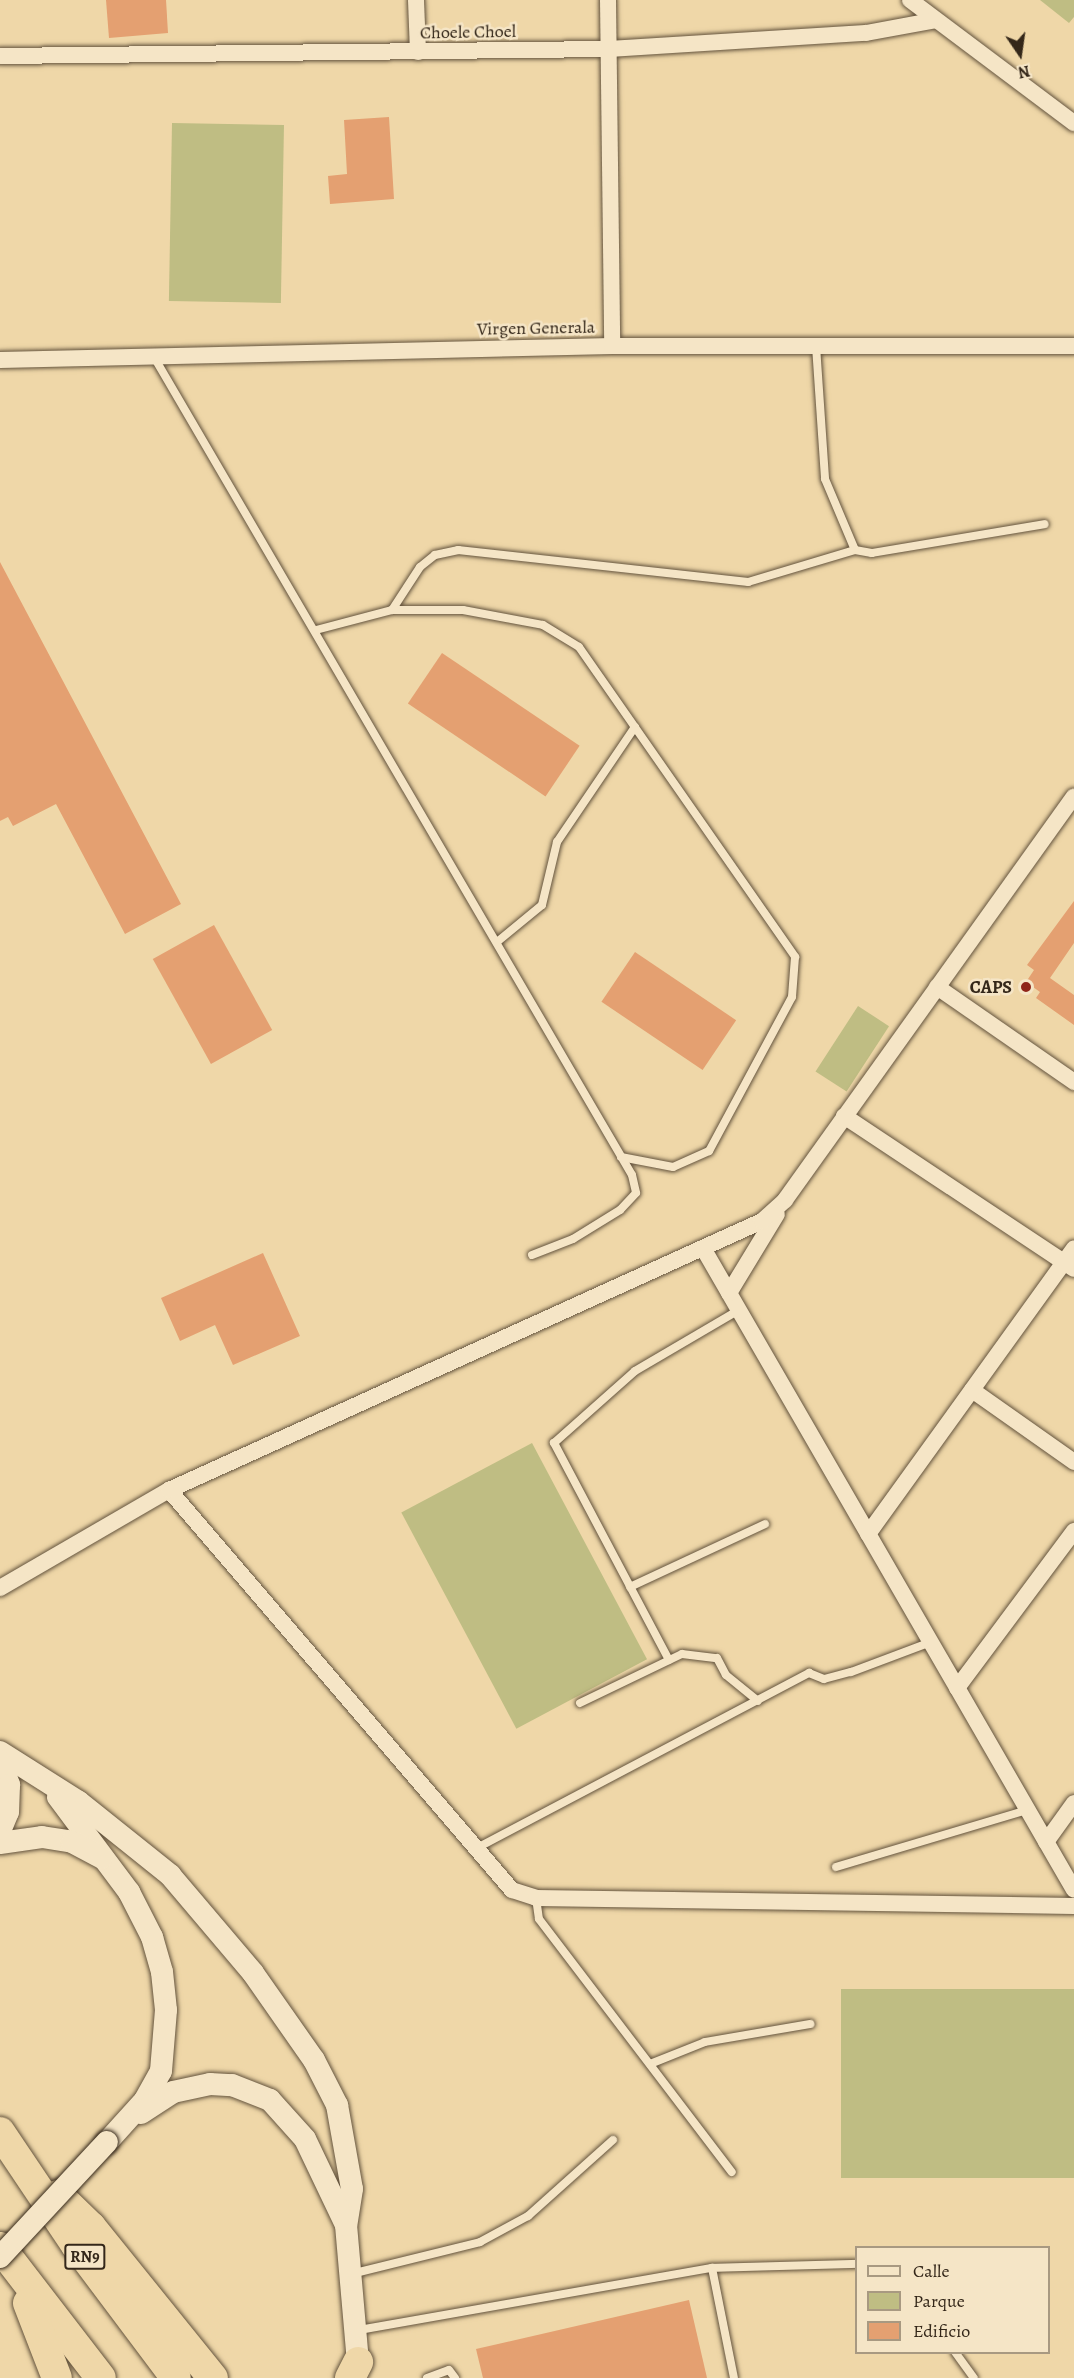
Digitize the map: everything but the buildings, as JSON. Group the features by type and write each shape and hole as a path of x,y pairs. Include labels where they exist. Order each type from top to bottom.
{"highway":[{"name":"RN9","path":"0,2132 76,2245 176,2378"},
{"path":"18,2156 91,2228 213,2378"},
{"path":"0,2248 44,2336 57,2378"},
{"path":"0,2248 101,2378"}],"main road":[{"path":"0,1752 46,1780 183,1887 296,2033 337,2105 352,2189 346,2225 359,2330 357,2373"},
{"path":"0,1761 9,1785 8,1812 0,1831"},
{"path":"0,2257 131,2115 160,2071 166,2010 152,1936 109,1861 46,1780"},
{"path":"0,1843 42,1837 72,1842 109,1861"},
{"path":"131,2115 173,2092 210,2084 232,2085 270,2100 305,2139 346,2225"}],"street":[{"path":"416,0 418,52"},
{"path":"608,0 612,346"},
{"path":"910,0 1074,123"},
{"name":"Choele Choel","path":"0,56 609,49 866,33 936,20"},
{"name":"Virgen Generala","path":"0,360 612,346 1074,346"},
{"path":"729,1293 785,1200 843,1116 1073,801"},
{"path":"937,987 1074,1082"},
{"path":"843,1116 1071,1260 972,1390 868,1534"},
{"path":"0,1588 169,1490 762,1221 785,1200"},
{"path":"703,1248 1074,1890"},
{"path":"972,1390 1074,1462"},
{"path":"169,1490 473,1850 512,1890 536,1898 1074,1906"},
{"path":"957,1688 1074,1532"},
{"path":"1046,1842 1074,1803"}],"lane":[{"path":"816,346 825,479 855,550"},
{"path":"154,357 316,630 621,1157 636,1193 573,1239 532,1255"},
{"path":"392,610 420,567 435,555 458,550 748,582 855,550 872,553 1045,524"},
{"path":"316,630 392,610 495,612 543,625 579,647 795,957 792,998 709,1151 673,1167 621,1157"},
{"path":"497,942 542,905 557,843 635,727"},
{"path":"669,1660 554,1443 635,1371 739,1310"},
{"path":"630,1587 765,1524"},
{"path":"473,1850 810,1674 824,1679 851,1672 931,1642"},
{"path":"580,1703 682,1654 717,1658 726,1675 758,1701"},
{"path":"836,1867 1028,1810"},
{"path":"536,1898 539,1919 732,2172"},
{"path":"650,2064 705,2042 810,2024"},
{"path":"351,2274 480,2242 528,2216 613,2140"},
{"path":"359,2330 712,2268 855,2264"},
{"path":"712,2268 734,2378"},
{"path":"956,2354 974,2378"},
{"path":"427,2378 449,2370 456,2378"}],"green space":[{"path":"1040,0 1074,0 1074,17 1069,23"},
{"path":"172,123 284,125 281,303 169,301"},
{"path":"858,1006 889,1026 847,1092 816,1071"},
{"path":"532,1443 647,1659 516,1729 401,1512"},
{"path":"841,1989 1074,1989 1074,2178 841,2178"}],"place":[{"name":"CAPS","path":"1026,987"}]}
